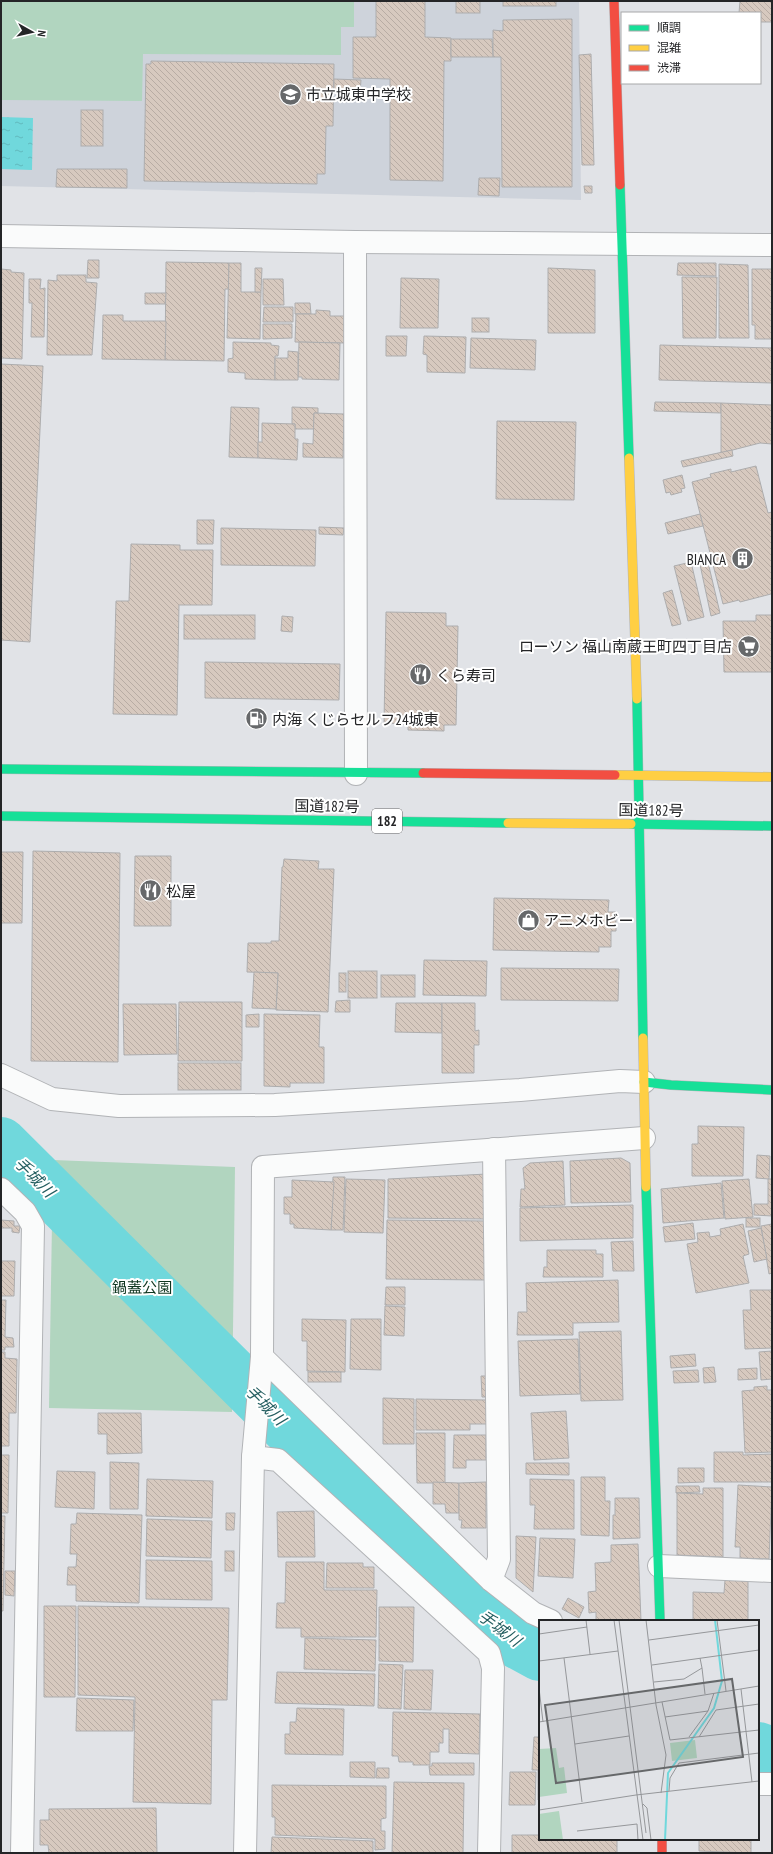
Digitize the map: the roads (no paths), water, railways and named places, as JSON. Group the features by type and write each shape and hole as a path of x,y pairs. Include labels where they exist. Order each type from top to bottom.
{"main road":[{"path":"614,1 639,775 644,1138 660,1620"},
{"path":"1,769 356,774 772,777"},
{"name":"国道182号","path":"1,816 772,826"},
{"path":"644,1082 671,1086 772,1090"},
{"path":"662,1840 662,1853"}],"street":[{"path":"1,236 355,242 772,245"},
{"path":"355,242 356,774"},
{"path":"1,1075 52,1099 119,1106 275,1104 520,1090 620,1081 644,1082"},
{"path":"245,1853 253,1457 261,1363 263,1167 644,1138"},
{"path":"491,1580 499,1559 494,1149"},
{"path":"1,1189 25,1212 33,1226 22,1853"},
{"path":"261,1363 491,1580 533,1613 548,1620"},
{"path":"253,1457 278,1460 489,1653 493,1668 489,1853"},
{"path":"659,1566 772,1571"},
{"path":"759,1784 772,1784"}],"water":[{"path":"1,117 33,118 32,170 1,169"}],"waterway":[{"name":"手城川","path":"1,1143 339,1479 461,1597 512,1640 539,1654"},
{"name":"手城川","path":"759,1748 772,1753"}],"place":[{"name":"市立城東中学校","path":"290,94"},
{"name":"BIANCA","path":"742,559"},
{"name":"ローソン 福山南蔵王町四丁目店","path":"748,646"},
{"name":"くら寿司","path":"421,675"},
{"name":"内海 くじらセルフ24城東","path":"256,719"},
{"name":"松屋","path":"151,891"},
{"name":"アニメホビー","path":"528,920"}],"park label":[{"name":"鍋蓋公園","path":"142,1287"}]}
